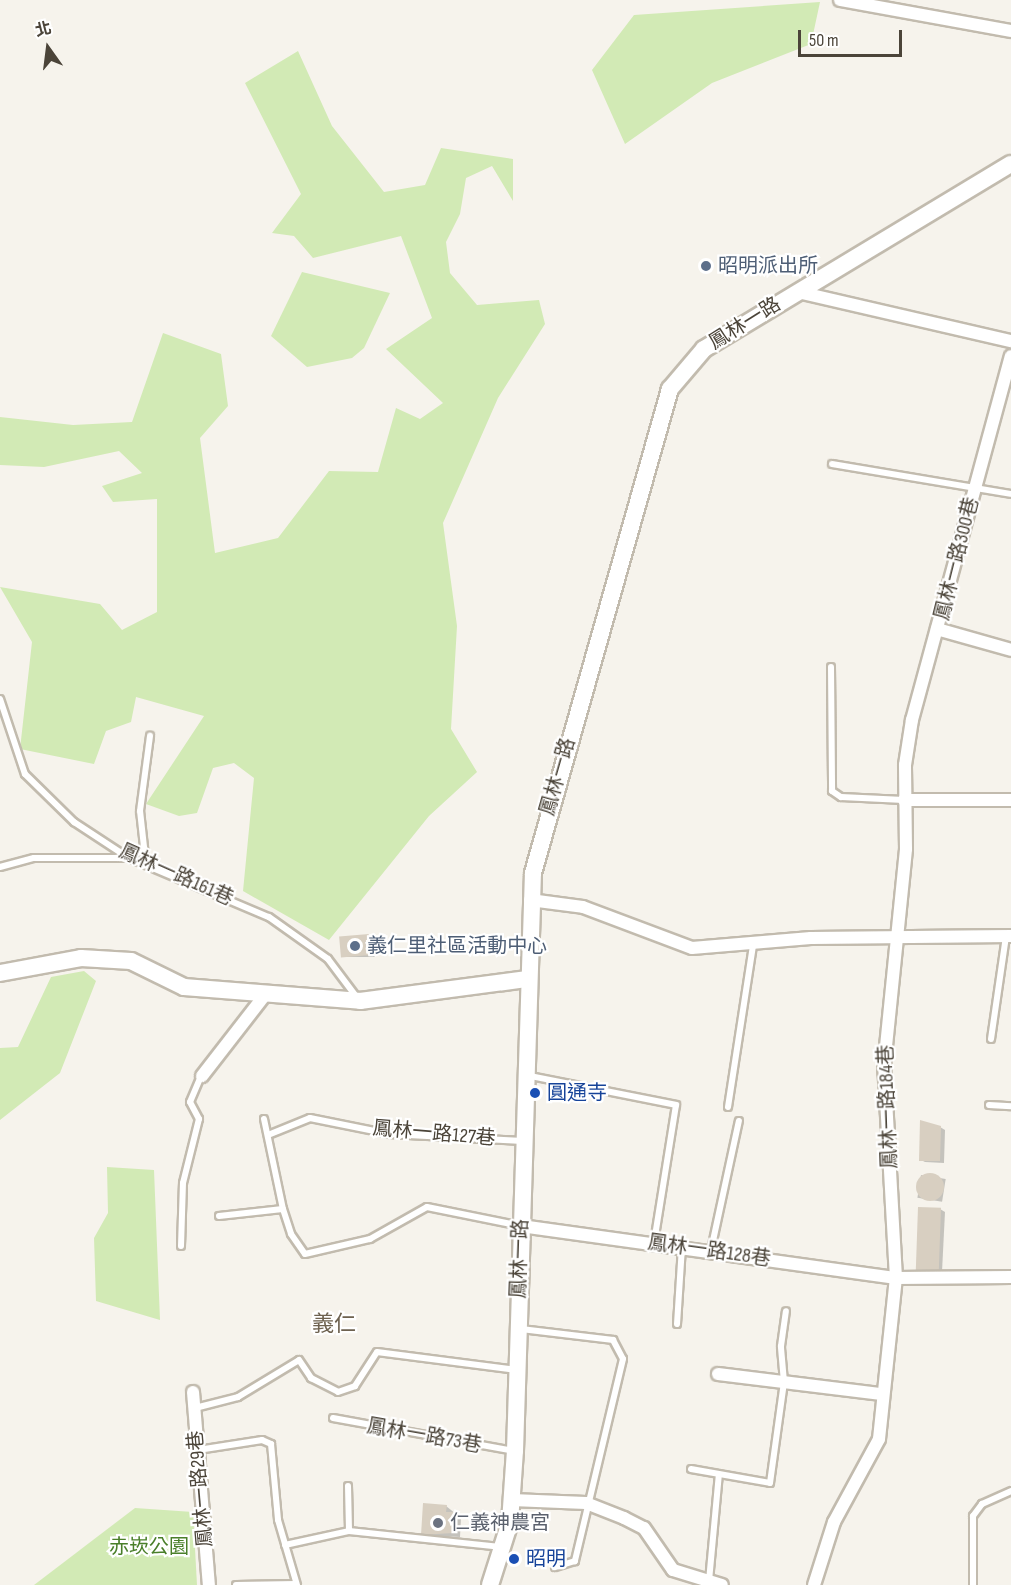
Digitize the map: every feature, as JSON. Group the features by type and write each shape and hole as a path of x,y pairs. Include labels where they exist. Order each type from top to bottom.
{"street":[{"path":"840,0 1011,31"},
{"name":"鳳林一路","path":"490,1585 504,1548 512,1500 515,1451 530,900 545,819 670,389 704,349 1011,164"},
{"path":"798,292 1011,341"},
{"name":"鳳林一路300巷","path":"1011,356 937,628 1011,650"},
{"name":"鳳林一路184巷","path":"896,1278 884,1066 893,937 906,849 904,800 912,720 937,628"},
{"path":"904,800 1011,801"},
{"path":"530,900 583,907 692,948 893,937 1009,936"},
{"path":"0,973 81,958 131,961 184,987 264,996 360,1001 528,979"},
{"path":"202,1076 264,996"},
{"name":"鳳林一路128巷","path":"521,1226 711,1250 896,1278 1011,1276"},
{"path":"814,1585 834,1522 879,1439 896,1278"},
{"path":"718,1374 882,1394"},
{"name":"鳳林一路29巷","path":"194,1392 208,1585"},
{"path":"512,1500 586,1503 644,1528 673,1570 722,1585"}],"lane":[{"name":"鳳林一路300巷","path":"832,464 1011,494"},
{"path":"831,667 831,790 841,797 904,800"},
{"name":"鳳林一路161巷","path":"0,699 25,774 74,822 129,858 269,918 328,959 360,1001"},
{"path":"146,865 140,811 150,736"},
{"path":"0,867 34,858 129,858"},
{"path":"991,1039 1009,936"},
{"path":"728,1107 753,945"},
{"path":"526,1075 676,1106 654,1243"},
{"path":"181,1246 183,1184 199,1119 190,1102 202,1076"},
{"path":"989,1105 1011,1107"},
{"name":"鳳林一路127巷","path":"268,1135 310,1118 389,1134 524,1141"},
{"path":"264,1119 283,1209 291,1234 305,1254 370,1239 428,1207 521,1226"},
{"path":"711,1250 740,1121"},
{"path":"219,1216 283,1209"},
{"path":"677,1324 682,1246"},
{"path":"691,1469 770,1484 784,1382 781,1346 786,1311"},
{"path":"518,1329 613,1340 620,1348 622,1377 586,1503 575,1561 555,1567"},
{"path":"195,1408 238,1397 299,1360 311,1378 338,1392 355,1386 377,1352 517,1370"},
{"name":"鳳林一路73巷","path":"333,1418 515,1451"},
{"path":"198,1450 262,1440 272,1444 285,1545 297,1584 236,1585"},
{"path":"709,1582 719,1474"},
{"path":"348,1486 349,1531"},
{"path":"973,1585 973,1516 982,1504 1011,1491"},
{"path":"285,1545 349,1531 504,1548"}],"green space":[{"path":"820,2 811,44 712,83 625,144 592,70 634,15"},
{"path":"298,51 332,126 384,192 425,185 441,148 513,159 513,201 492,166 466,178 460,214 446,242 450,273 477,305 539,300 545,324 498,398 443,523 457,626 451,729 477,772 429,816 329,940 243,891 254,778 234,763 213,768 197,813 179,816 146,804 204,716 136,697 131,722 106,731 94,764 20,749 32,642 0,587 100,604 122,630 157,612 157,499 113,502 102,486 142,473 119,451 44,467 0,465 0,417 73,425 132,422 163,333 221,354 228,406 200,438 215,553 278,538 329,471 378,472 396,408 420,419 443,403 386,349 432,318 401,236 313,258 294,236 272,233 301,194 245,83"},
{"path":"302,272 390,293 364,348 352,358 307,367 271,336"},
{"path":"84,971 96,981 60,1073 0,1120 0,1048 18,1047 51,977"},
{"path":"107,1167 154,1170 160,1320 96,1301 94,1238 108,1213"},
{"name":"赤崁公園","path":"135,1508 193,1512 197,1585 34,1585"}],"building":[{"name":"義仁里社區活動中心","path":"369,934 371,955 341,958 339,937"},
{"path":"920,1120 941,1126 940,1161 919,1161"},
{"path":"930,1173 940,1177 944,1187 940,1197 930,1201 920,1197 916,1187 920,1177"},
{"path":"918,1207 941,1208 939,1271 916,1270"},
{"name":"仁義神農宮","path":"423,1503 447,1505 446,1512 454,1512 453,1533 421,1535"}],"place":[{"name":"昭明派出所","path":"706,266"},
{"name":"義仁里社區活動中心","path":"355,946"},
{"name":"圓通寺","path":"535,1093"},
{"name":"仁義神農宮","path":"438,1523"},
{"name":"昭明","path":"514,1559"}],"district":[{"name":"義仁","path":"334,1325"}]}
